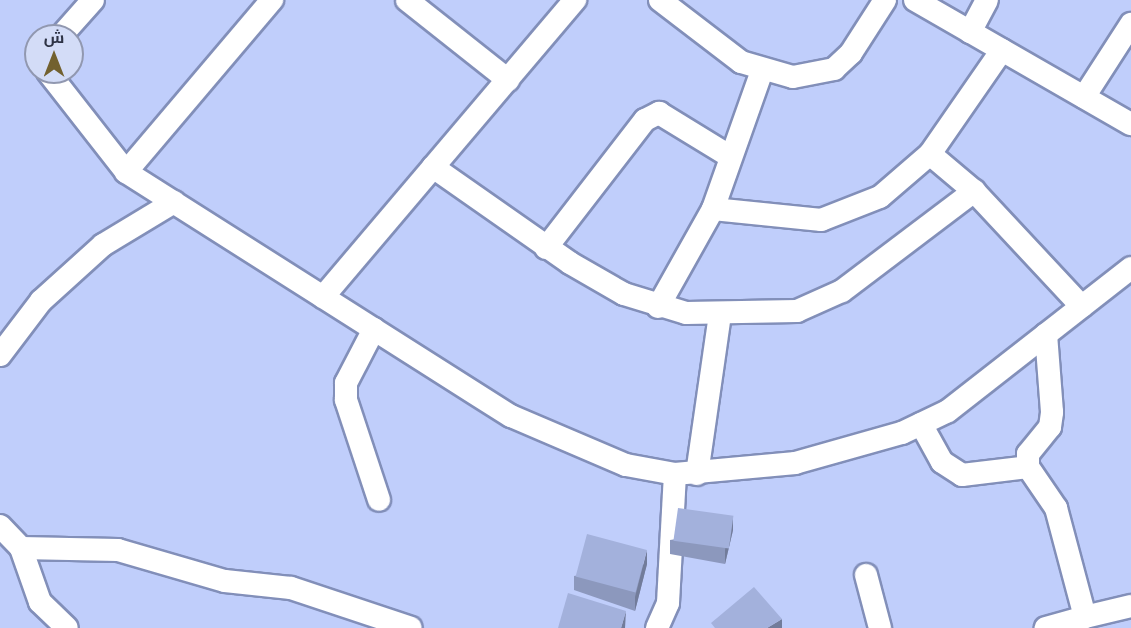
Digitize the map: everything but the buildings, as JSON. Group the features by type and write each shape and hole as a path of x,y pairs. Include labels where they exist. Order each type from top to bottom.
{"street":[{"path":"72,24 93,0"},
{"path":"126,172 272,0"},
{"path":"407,0 508,80"},
{"path":"323,297 575,0"},
{"path":"660,0 741,62 762,71 793,77 834,69 851,53 885,0"},
{"path":"915,0 1131,124"},
{"path":"970,32 987,0"},
{"path":"1084,97 1131,24"},
{"path":"713,209 821,219 880,197 930,154 1002,50"},
{"path":"658,307 713,209 762,71"},
{"path":"57,84 126,172 521,420 626,465 686,474 795,463 861,448 948,411 1131,268"},
{"path":"546,248 645,120 658,113 732,157"},
{"path":"930,154 974,191 1082,307"},
{"path":"433,167 546,248 658,307 720,314 796,311 842,291 974,191"},
{"path":"0,355 41,301 103,245 174,202"},
{"path":"657,628 668,603 686,474 720,314"},
{"path":"374,329 346,382 346,400 379,500"},
{"path":"1046,334 1052,412 1050,427 1028,454 1028,467 1056,508 1085,617"},
{"path":"921,424 942,462 962,475 1028,467"},
{"path":"0,526 21,548 40,602 62,626"},
{"path":"21,548 118,550 225,581 291,588 411,628"},
{"path":"866,576 878,628"},
{"path":"1046,628 1131,606"}]}
